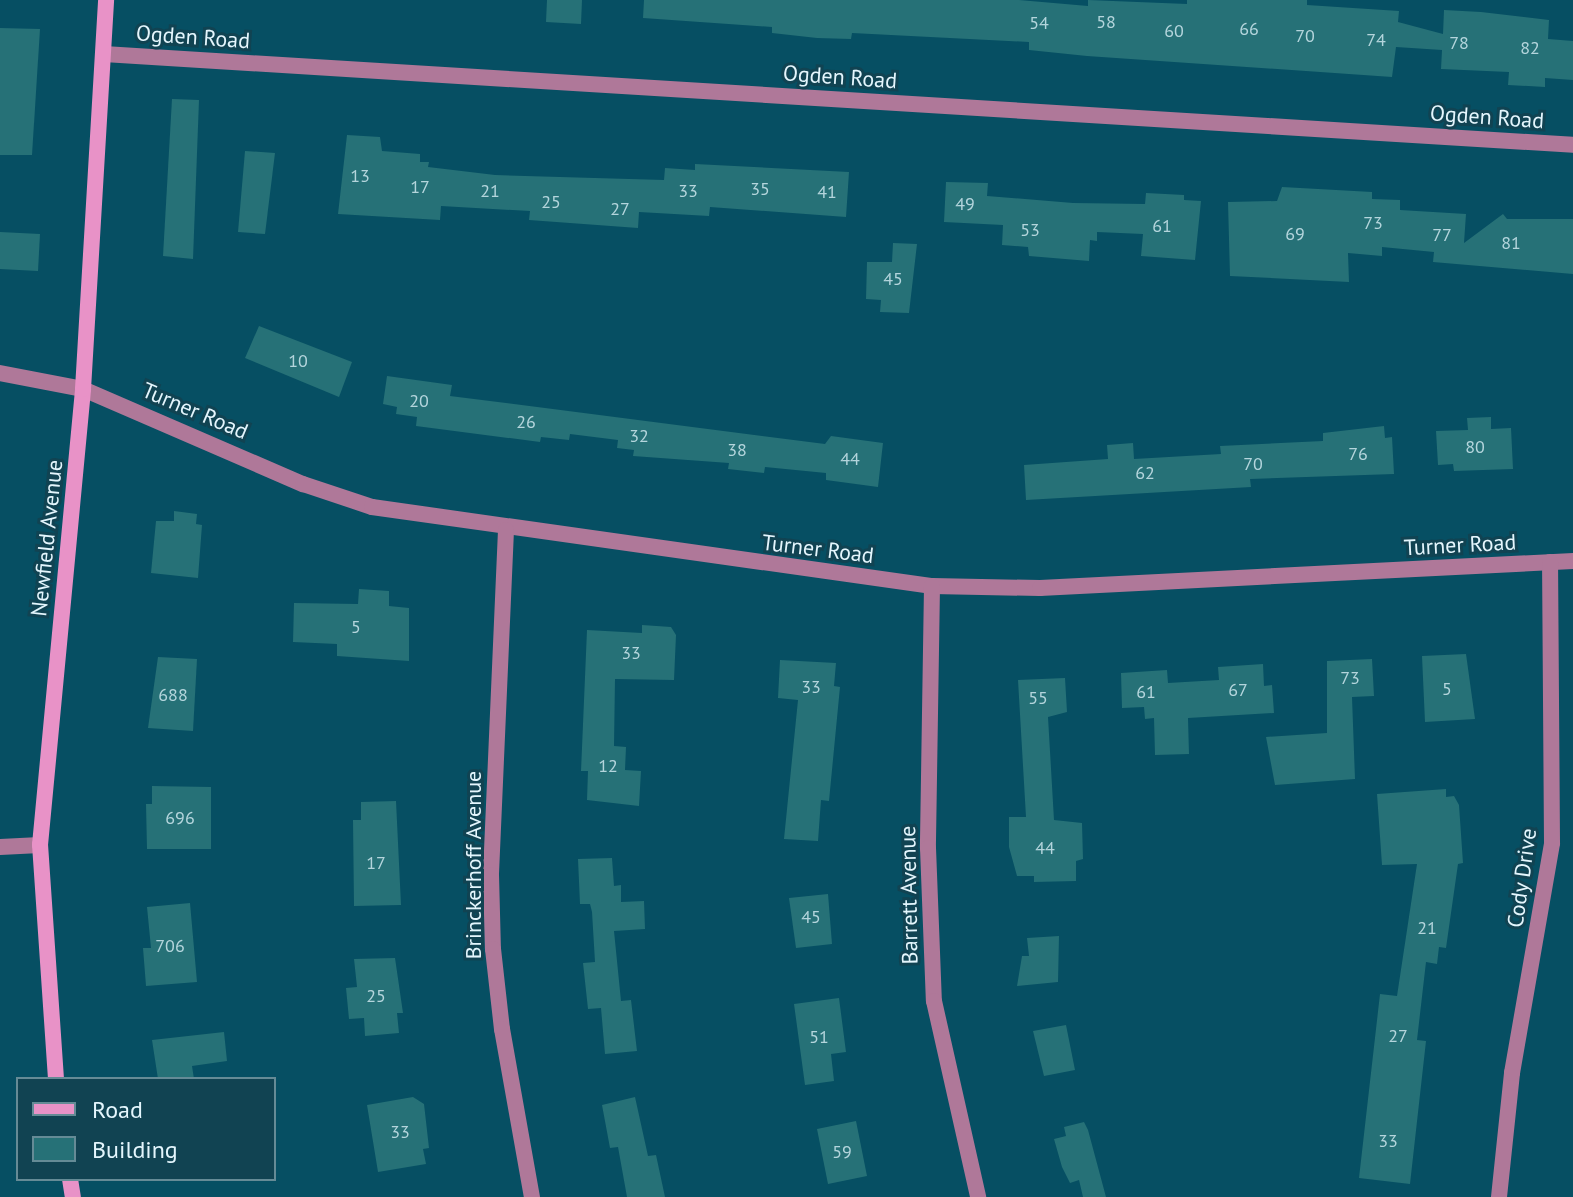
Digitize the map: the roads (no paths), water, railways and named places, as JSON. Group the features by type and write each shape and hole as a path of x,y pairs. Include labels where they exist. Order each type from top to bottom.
{"main road":[{"name":"Newfield Avenue","path":"56,1077 40,845 83,389 106,0"}],"street":[{"name":"Ogden Road","path":"104,54 1573,145"},
{"name":"Turner Road","path":"0,373 83,389 303,484 372,507 506,530 932,586 1040,588 1573,561"},
{"name":"Brinckerhoff Avenue","path":"506,530 491,875 493,949 502,1029 532,1197"},
{"name":"Cody Drive","path":"1499,1197 1512,1073 1552,843 1550,562"},
{"name":"Barrett Avenue","path":"932,586 928,848 934,1001 978,1197"},
{"path":"0,847 40,845"}]}
